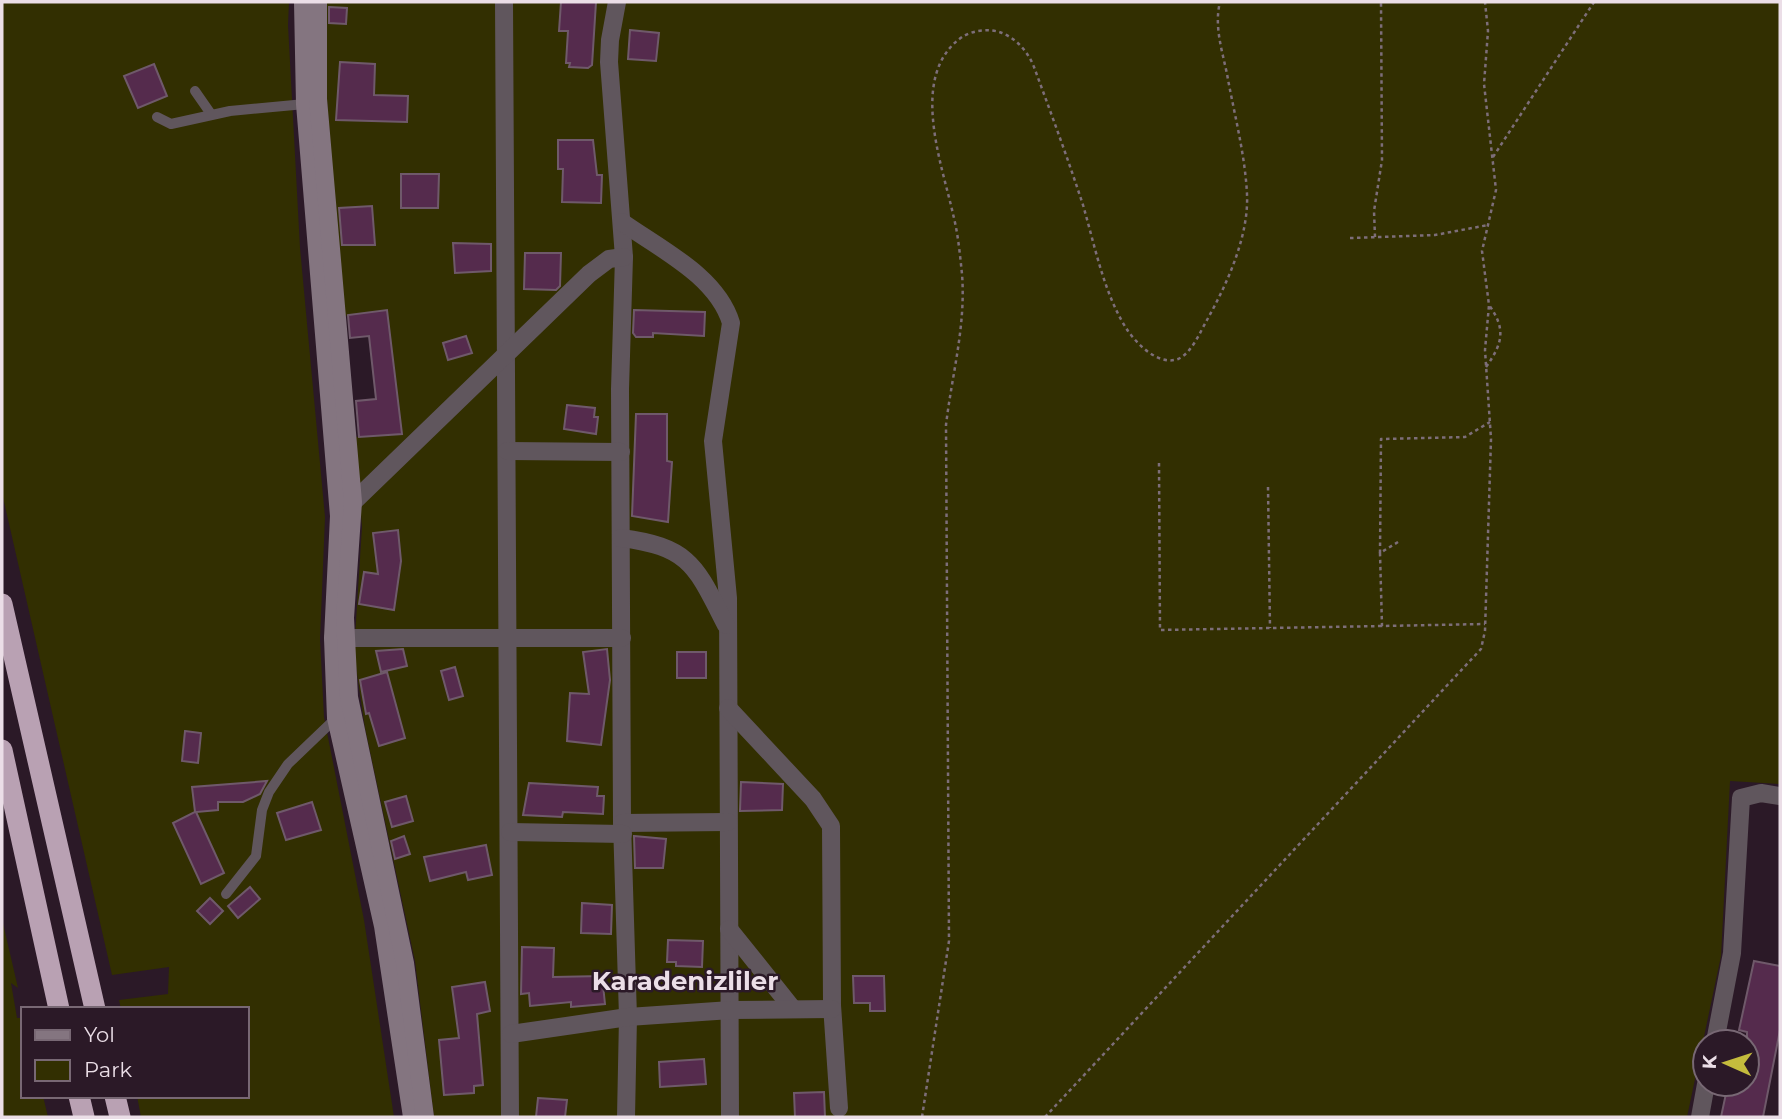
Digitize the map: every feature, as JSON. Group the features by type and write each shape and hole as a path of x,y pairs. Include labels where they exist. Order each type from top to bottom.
{"highway":[{"path":"2,604 95,1007"},
{"path":"2,750 59,1007"},
{"path":"79,1098 84,1117"},
{"path":"115,1098 120,1117"}],"main road":[{"path":"303,2 305,104 339,516 336,718 383,926 412,1117"},
{"path":"318,2 318,99 353,502 339,638 405,963 425,1117"}],"street":[{"path":"505,2 510,1117"},
{"path":"617,2 610,40 610,62 624,257 621,538 622,828 628,1017 626,1117"},
{"path":"622,222 710,287 726,307 731,323 713,440 728,628 730,1117"},
{"path":"339,516 589,274 609,258 624,257"},
{"path":"507,451 621,452"},
{"path":"621,538 666,547 686,558 702,578 728,628"},
{"path":"339,638 622,638"},
{"path":"728,708 813,799 831,826 832,1009 839,1108"},
{"path":"1718,1028 1732,953 1741,798 1761,793 1780,796"},
{"path":"510,832 728,822"},
{"path":"729,929 793,1009"},
{"path":"511,1034 628,1017 731,1010 832,1009"},
{"path":"1700,1117 1703,1098"}],"lane":[{"path":"195,91 211,114"},
{"path":"157,117 171,124 211,114 305,104"},
{"path":"226,894 256,856 262,810 269,792 288,764 336,718"}],"path":[{"path":"922,1117 949,942 946,425 962,321 962,276 954,217 931,119 937,74 950,46 966,34 997,30 1013,37 1030,58 1073,174 1109,288 1128,330 1146,351 1162,359 1178,359 1189,350 1210,313 1228,275 1246,216 1241,155 1217,29 1220,2"},
{"path":"1375,237 1374,211 1382,160 1381,2"},
{"path":"1045,1117 1481,649 1485,624 1490,422 1485,368 1489,305 1482,251 1496,190 1484,84 1488,32 1485,2"},
{"path":"1493,157 1594,2"},
{"path":"1349,239 1444,234 1488,225"},
{"path":"1485,368 1501,343 1503,328 1489,305"},
{"path":"1382,626 1381,439 1465,437 1490,422"},
{"path":"1159,463 1160,630 1485,624"},
{"path":"1268,487 1270,628"},
{"path":"1380,553 1398,542"}],"green space":[{"path":"2,2 289,2 300,248 325,517 320,639 324,717 364,920 394,1117 141,1117 137,1098 248,1098 248,1007 121,1007 119,1000 168,994 169,967 112,975 2,493"},
{"path":"325,2 1780,2 1780,784 1730,781 1721,956 1706,1028 1691,1028 1691,1098 1687,1117 434,1117 415,961 365,728 354,653 362,527 355,437 402,433 387,310 344,316 323,50"},
{"path":"2,919 18,988 11,983 17,1018 21,1018 21,1098 43,1098 48,1117 2,1117"}],"building":[{"path":"561,2 596,2 592,65 588,68 569,67 570,63 566,63 568,31 559,31"},
{"path":"329,7 347,8 346,24 329,23"},
{"path":"630,30 659,33 656,61 628,59"},
{"path":"340,62 375,64 374,95 408,96 407,122 336,120"},
{"path":"154,64 167,96 138,108 124,76"},
{"path":"558,140 593,140 597,175 602,175 601,203 562,202 563,169 558,169"},
{"path":"401,174 439,174 438,208 401,208"},
{"path":"372,206 375,245 342,245 339,208"},
{"path":"453,243 491,244 491,271 455,273"},
{"path":"525,253 561,253 560,286 556,290 524,289"},
{"path":"387,310 402,434 359,437 356,401 376,399 369,336 350,338 348,315"},
{"path":"634,310 705,312 704,336 653,333 653,337 636,337 633,333"},
{"path":"466,336 472,353 448,360 443,343"},
{"path":"567,405 595,408 594,417 598,417 596,434 564,429"},
{"path":"636,414 667,414 667,461 672,462 668,522 632,516"},
{"path":"398,530 401,561 394,610 359,604 364,572 378,574 373,533"},
{"path":"403,649 407,666 381,672 376,651"},
{"path":"607,649 610,680 601,745 567,741 570,693 589,694 583,652"},
{"path":"677,652 706,652 706,678 677,678"},
{"path":"455,667 463,696 449,700 441,671"},
{"path":"387,672 405,738 379,746 369,713 366,714 360,680"},
{"path":"185,731 201,733 198,763 182,761"},
{"path":"267,781 260,794 243,802 218,802 218,810 196,812 224,873 201,884 173,823 195,812 192,787"},
{"path":"741,782 783,784 782,810 740,811"},
{"path":"529,783 598,787 597,796 604,796 603,814 563,812 562,817 523,815"},
{"path":"406,796 413,821 392,827 385,802"},
{"path":"312,802 321,830 286,840 277,813"},
{"path":"404,836 410,854 395,859 391,841"},
{"path":"634,836 666,839 663,868 635,868"},
{"path":"486,845 492,875 468,880 466,872 430,881 424,857"},
{"path":"250,887 260,899 238,918 228,906"},
{"path":"210,898 223,911 210,924 197,911"},
{"path":"582,903 612,905 611,934 581,933"},
{"path":"668,940 703,941 702,967 676,966 676,962 667,962"},
{"path":"522,947 554,948 553,977 602,976 605,1004 571,1007 571,1002 530,1006 529,993 521,994"},
{"path":"1754,961 1780,966 1780,1030 1763,1117 1721,1117 1725,1098 1761,1098 1761,1028 1739,1028"},
{"path":"853,976 884,976 885,1011 870,1011 870,1003 854,1003"},
{"path":"485,982 490,1011 477,1014 483,1085 474,1086 474,1093 444,1095 439,1040 459,1038 452,987"},
{"path":"704,1059 706,1084 660,1087 659,1062"},
{"path":"824,1092 825,1117 795,1117 794,1093"},
{"path":"538,1098 567,1100 565,1117 536,1117"}],"district":[{"name":"Karadenizliler","path":"685,981"}]}
